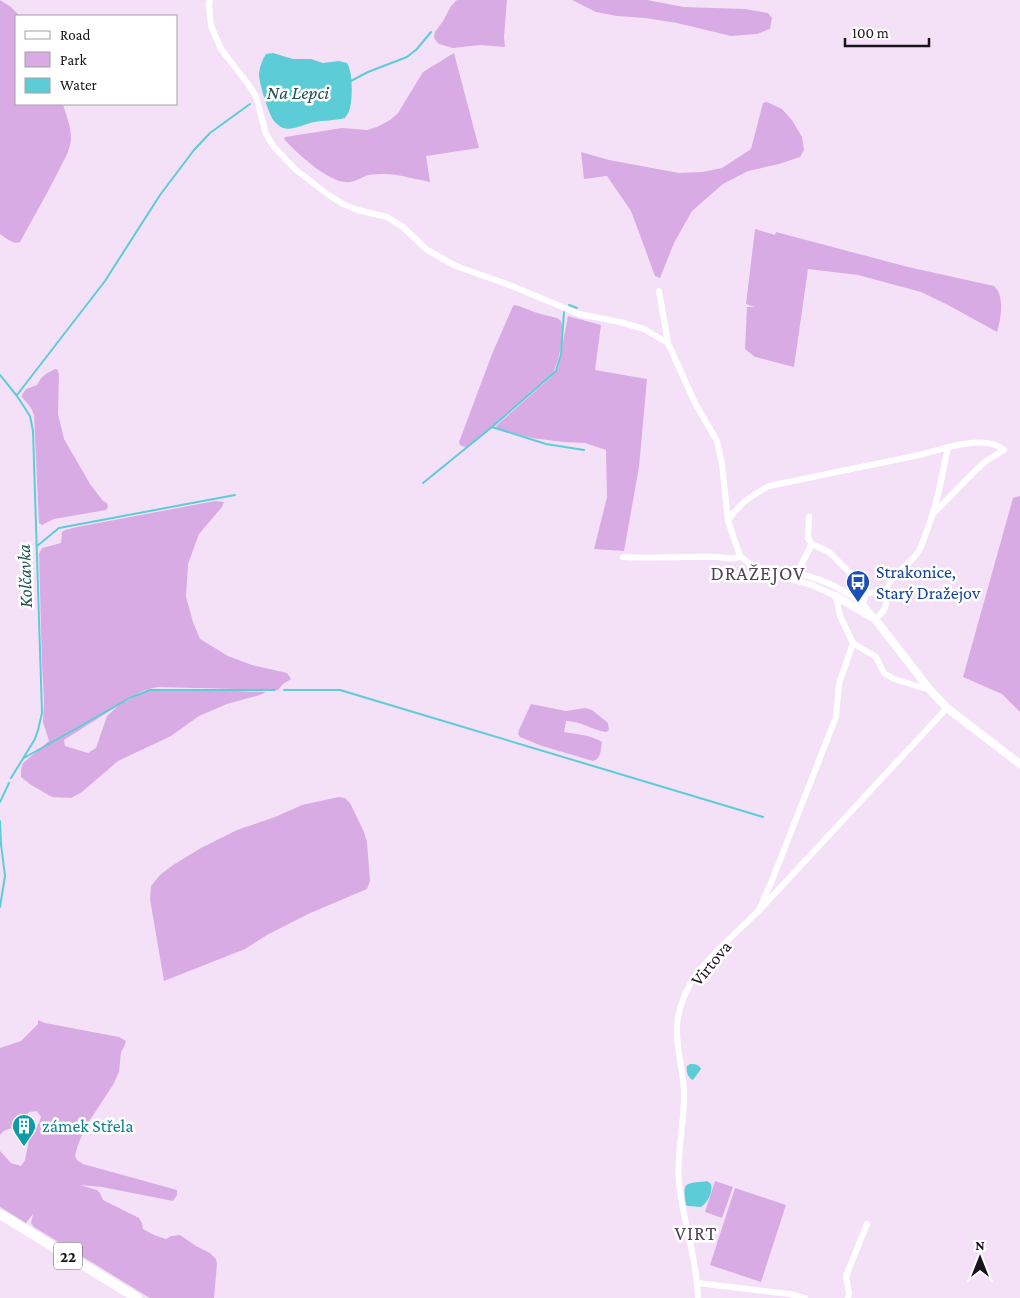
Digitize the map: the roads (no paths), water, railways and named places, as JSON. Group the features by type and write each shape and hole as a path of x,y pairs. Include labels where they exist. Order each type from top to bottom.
{"main road":[{"name":"22","path":"0,1214 137,1298"}],"street":[{"path":"210,0 211,26 221,48 256,96 266,134 274,147 295,170 327,194 343,204 358,210 387,217 403,227 427,250 456,266 512,286 579,314 644,329 668,343"},
{"path":"659,291 668,343 695,402 717,441 726,490 728,521 740,556 750,564 774,574 817,578 844,590 863,604 930,690 947,708 1020,764"},
{"path":"728,521 736,509 750,497 769,486 974,443 992,444 1004,450 986,461 934,513"},
{"path":"875,619 882,614 886,605 887,589 890,582 920,549 934,513 948,447"},
{"path":"726,501 736,509"},
{"path":"809,516 808,538 812,544 829,552 853,576 861,590 866,594"},
{"path":"796,576 812,544"},
{"path":"623,557 719,556 732,559 740,556"},
{"path":"796,576 812,586 836,596 875,619"},
{"path":"866,594 887,589"},
{"path":"863,604 866,594"},
{"path":"836,596 840,616 853,643 876,657 884,673 894,680 930,690"},
{"path":"758,912 836,717 839,684 853,643"},
{"name":"Virtova","path":"698,1298 698,1283 679,1182 678,1164 684,1090 678,1054 678,1020 681,1006 695,977 708,960 758,912 947,708"},
{"path":"848,1298 846,1276 867,1224"},
{"path":"698,1283 805,1298"}],"water":[{"name":"Na Lepci","path":"273,53 293,59 311,59 323,63 339,61 347,63 350,72 352,94 349,112 345,118 314,122 290,129 283,128 277,124 272,118 266,102 259,73 261,63 266,54"},
{"path":"690,1064 698,1065 701,1069 693,1080 687,1073 687,1066"},
{"path":"707,1181 711,1184 711,1190 706,1202 701,1207 686,1205 684,1192 687,1185"}],"waterway":[{"path":"349,82 368,72 407,57 417,49 431,32"},
{"path":"17,395 105,281 160,195 194,150 210,133 250,104"},
{"path":"569,305 577,308"},
{"path":"423,483 492,427 556,371 561,354 564,312"},
{"name":"Kolčavka","path":"0,375 30,416 33,431 42,713 35,739 11,778"},
{"path":"492,427 546,444 584,450"},
{"path":"37,546 59,528 235,495"},
{"path":"24,758 130,698 150,690 275,690"},
{"path":"284,690 340,690 763,817"},
{"name":"Kolčavka","path":"0,802 9,783"},
{"name":"Kolčavka","path":"0,821 0,845"},
{"path":"0,907 5,876 1,844"}],"place":[{"name":"Strakonice, Starý Dražejov","path":"858,603"},
{"name":"zámek Střela","path":"24,1147"}],"district":[{"name":"DRAŽEJOV","path":"758,573"},
{"name":"VIRT","path":"696,1233"}]}
